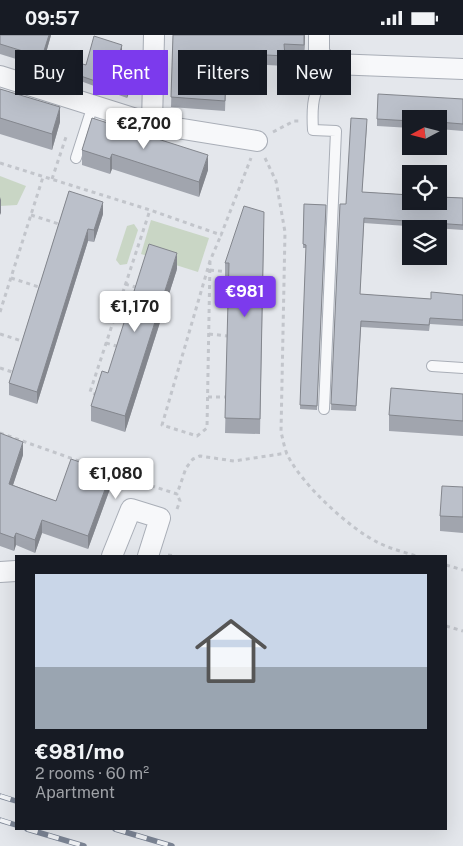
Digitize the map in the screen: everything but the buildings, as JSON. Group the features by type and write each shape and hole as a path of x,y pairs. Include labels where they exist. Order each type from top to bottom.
{"street":[{"path":"152,124 154,35"},
{"path":"319,35 319,50"},
{"path":"351,63 463,69"},
{"path":"0,76 152,124 257,141"},
{"path":"112,555 131,509 160,518 148,555"},
{"path":"0,572 15,571"}],"lane":[{"path":"314,95 313,130 336,131 324,409"},
{"path":"76,158 93,105"},
{"path":"432,366 463,368"}],"path":[{"path":"210,261 207,428 197,436 162,425 210,261 257,141 294,121 312,122"},
{"path":"257,141 276,181 284,232 280,432 286,453 301,476 323,501 348,522 379,543 413,555"},
{"path":"0,163 150,210 221,235"},
{"path":"0,312 43,177"},
{"path":"100,395 90,392 150,210"},
{"path":"31,215 62,225"},
{"path":"210,270 228,272"},
{"path":"11,278 43,288"},
{"path":"125,284 140,288"},
{"path":"0,334 26,342"},
{"path":"208,334 228,336"},
{"path":"106,343 121,347"},
{"path":"0,368 16,373"},
{"path":"208,397 226,397"},
{"path":"0,433 121,476 177,493 186,468 193,459 200,456 234,461 286,453"},
{"path":"447,565 463,570"},
{"path":"447,626 463,631"}],"green space":[{"path":"0,176 26,186 17,205 0,206"},
{"path":"151,220 209,238 198,272 141,254"},
{"path":"134,224 138,230 127,264 120,265 116,260 127,226"}],"railway":[{"path":"0,796 15,801"},
{"path":"0,820 15,825"},
{"path":"30,830 84,846"},
{"path":"118,830 172,846"}]}
